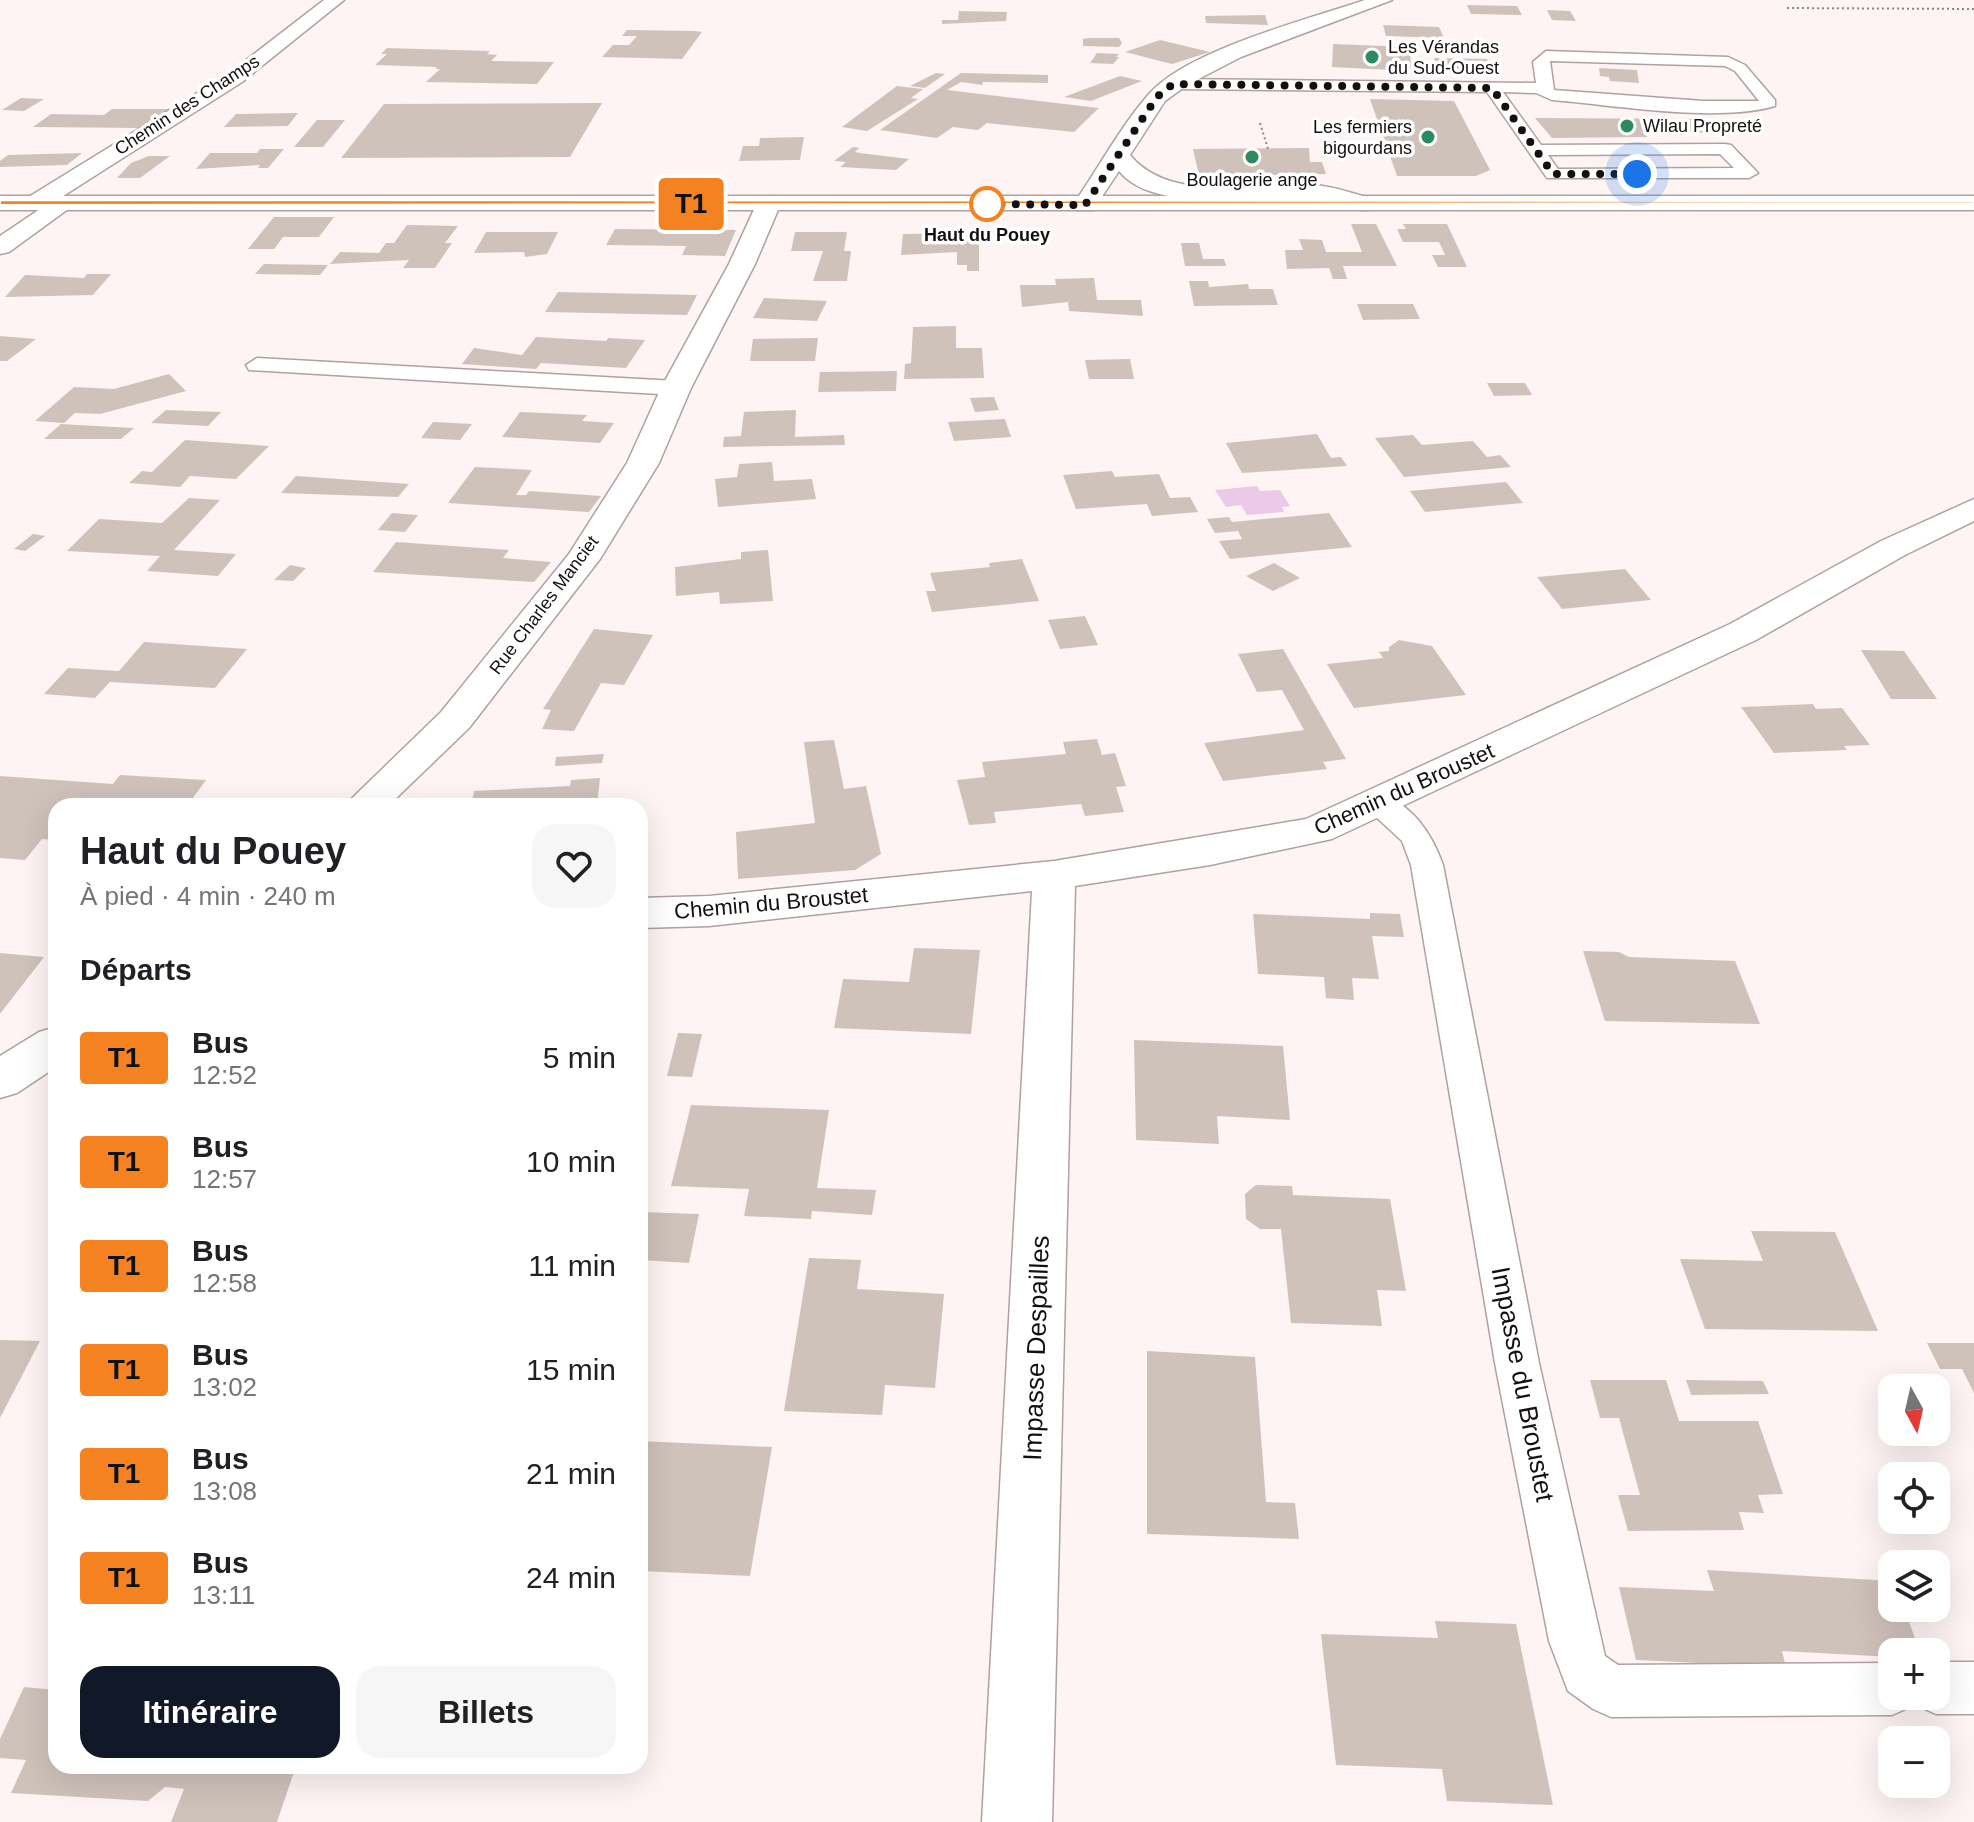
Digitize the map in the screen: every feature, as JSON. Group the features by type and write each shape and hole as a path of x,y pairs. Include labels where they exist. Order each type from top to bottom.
{"street":[{"name":"Chemin des Champs","path":"35,203 235,78 335,0"},
{"path":"1085,205 1157,97 1173,84 1248,49 1383,0"},
{"path":"1118,155 1126,171 1151,184 1200,191 1316,192 1365,204"},
{"path":"0,203 1974,203"},
{"name":"Rue Charles Manciet","path":"372,798 455,720 583,559 643,463 676,388 742,264 769,203"},
{"path":"0,247 63,204"},
{"name":"Chemin du Broustet","path":"648,913 709,911 1054,875 1210,851 1317,830 1743,632 1893,548 1974,509"},
{"name":"Impasse Despailles","path":"1017,1822 1054,875"},
{"path":"0,1080 48,1049"}],"lane":[{"path":"1546,56 1728,62 1740,68 1769,103 1761,108 1707,106 1552,95 1543,92 1544,88 1541,62 1546,56"},
{"path":"1173,84 1544,88"},
{"path":"1492,88 1553,174 1749,173 1725,149 1536,150"},
{"path":"257,365 676,388"},
{"name":"Impasse du Broustet","path":"1378,804 1417,836 1427,865 1520,1378 1574,1641 1586,1673 1611,1691 1878,1689"},
{"path":"1950,1688 1974,1688"}],"path":[{"path":"1787,8 1974,9"}],"shaded area":[{"path":"1257,486 1260,491 1280,490 1290,506 1282,507 1284,512 1247,515 1241,505 1226,507 1215,490"}],"building":[{"path":"1467,5 1517,6 1522,15 1471,14"},
{"path":"1547,10 1570,11 1576,21 1552,20"},
{"path":"959,11 1007,12 1006,21 942,24 942,20 958,20"},
{"path":"1265,15 1268,25 1206,23 1205,16"},
{"path":"1383,25 1439,27 1444,38 1386,36"},
{"path":"627,30 702,32 682,59 602,57 613,45 629,45 637,36 622,36"},
{"path":"1119,38 1122,43 1119,47 1083,46 1083,39"},
{"path":"1160,40 1210,52 1172,64 1125,52"},
{"name":"Les Vérandas du Sud-Ouest","path":"1333,44 1410,47 1411,71 1332,67"},
{"path":"387,48 490,51 487,54 497,55 491,61 554,62 537,84 426,82 440,69 375,65 387,54 381,54"},
{"path":"1097,53 1119,54 1116,57 1119,57 1113,64 1090,63"},
{"path":"1434,58 1487,59 1492,70 1437,68"},
{"path":"1599,68 1637,70 1639,83 1610,81 1609,77 1600,76"},
{"path":"936,73 945,74 925,88 910,86"},
{"path":"961,73 1048,75 1048,83 983,82 982,85 961,82 947,90 1099,108 1074,132 987,123 978,130 953,127 937,138 880,130"},
{"path":"1120,76 1142,81 1091,101 1064,97"},
{"path":"897,86 923,89 911,98 918,99 867,131 842,127"},
{"path":"21,98 44,99 24,111 2,110"},
{"name":"Les fermiers bigourdans","path":"1370,99 1454,101 1490,170 1476,176 1397,176"},
{"path":"602,103 570,157 341,158 384,104"},
{"path":"112,109 172,109 139,128 33,127 51,114 104,115"},
{"path":"298,113 288,126 224,127 236,114"},
{"name":"Wilau Propreté","path":"1535,118 1706,119 1719,133 1645,132 1647,137 1552,138"},
{"path":"317,120 345,120 323,147 294,147"},
{"path":"804,137 800,160 739,161 743,146 759,146 760,138"},
{"path":"853,147 859,148 855,152 909,159 896,170 840,167 846,162 834,161"},
{"name":"Boulagerie ange","path":"1309,148 1310,162 1322,162 1326,174 1199,176 1193,149"},
{"path":"260,149 284,149 268,168 258,168 260,165 196,169 210,153 257,153"},
{"path":"82,153 67,165 0,167 0,161 8,155"},
{"path":"149,156 170,156 140,178 117,178 131,163"},
{"path":"274,217 334,217 319,237 283,237 274,249 248,249"},
{"path":"1351,224 1376,224 1397,266 1343,266 1347,279 1333,279 1329,268 1287,269 1285,250 1303,250 1299,239 1322,240 1326,252 1362,252"},
{"path":"1403,224 1447,224 1467,267 1438,267 1432,255 1445,255 1439,242 1403,242 1397,229 1406,229"},
{"path":"407,225 458,226 445,243 452,243 435,268 403,268 409,260 330,264 340,252 379,253 386,243 394,243"},
{"path":"615,229 736,230 725,256 682,255 686,246 606,245"},
{"path":"486,232 558,232 547,254 525,257 524,252 474,253"},
{"path":"795,232 847,232 844,251 851,251 847,281 813,281 823,251 791,251"},
{"path":"979,233 979,271 967,271 967,265 957,265 957,252 901,255 903,234"},
{"path":"1181,243 1199,243 1203,259 1224,259 1226,266 1185,266"},
{"path":"264,264 328,265 320,275 255,274"},
{"path":"87,274 111,274 93,295 5,297 25,275 84,278"},
{"path":"1094,278 1097,300 1141,300 1143,316 1069,311 1068,302 1022,307 1020,285 1056,285 1055,279"},
{"path":"1189,281 1208,281 1209,287 1248,284 1249,289 1273,289 1278,305 1194,306"},
{"path":"558,292 697,295 687,315 545,312"},
{"path":"764,298 827,301 817,321 753,318"},
{"path":"1357,304 1413,304 1420,319 1363,320"},
{"path":"956,326 956,348 982,348 984,378 904,379 905,364 911,363 913,327"},
{"path":"0,336 36,339 7,361 0,361"},
{"path":"536,337 645,340 626,368 541,363 536,369 462,364 474,348 522,355"},
{"path":"818,338 815,361 750,361 753,339"},
{"path":"1130,359 1134,379 1089,379 1085,360"},
{"path":"897,371 896,391 818,392 820,372"},
{"path":"169,374 186,391 100,414 75,413 64,423 35,421 74,387 114,389"},
{"path":"1487,383 1525,383 1532,395 1494,396"},
{"path":"994,397 999,410 975,412 970,398"},
{"path":"166,410 221,412 208,426 151,423"},
{"path":"796,410 795,437 844,435 845,445 723,447 724,437 741,436 744,412"},
{"path":"520,412 587,415 582,421 614,423 600,443 502,437"},
{"path":"1005,419 1011,437 954,441 948,422"},
{"path":"433,422 472,424 460,440 421,438"},
{"path":"61,424 134,428 121,439 44,439"},
{"path":"1317,434 1331,458 1341,457 1347,466 1242,473 1226,443"},
{"path":"1413,435 1422,445 1473,441 1487,457 1500,455 1511,467 1404,477 1375,438"},
{"path":"185,440 269,446 236,479 190,476 180,487 129,483 142,471 152,472"},
{"path":"772,462 774,481 812,479 816,499 718,507 715,479 737,477 739,464"},
{"path":"475,467 532,470 516,495 526,495 529,491 601,496 589,512 448,503"},
{"path":"1112,471 1115,477 1159,474 1170,498 1190,497 1198,512 1152,516 1147,504 1076,509 1063,475"},
{"path":"296,476 409,484 398,497 281,493"},
{"path":"1506,482 1523,503 1425,512 1410,491"},
{"path":"189,498 220,500 174,550 236,554 218,576 147,571 160,556 67,551 99,519 162,523"},
{"path":"392,513 418,515 405,532 378,530"},
{"path":"1329,513 1352,547 1230,559 1219,541 1242,539 1238,531 1215,533 1207,519 1229,517 1232,522"},
{"path":"33,534 45,536 25,551 14,549"},
{"path":"396,542 509,550 503,558 551,562 534,582 373,572"},
{"path":"768,550 773,601 720,604 719,592 676,596 675,567 741,559 741,552"},
{"path":"1022,559 1039,601 932,612 926,591 936,591 930,573 990,567 989,563"},
{"path":"1274,563 1300,578 1273,591 1246,576"},
{"path":"290,565 306,568 293,581 274,580"},
{"path":"1625,569 1651,600 1562,609 1537,577"},
{"path":"1085,616 1098,645 1060,649 1048,620"},
{"path":"594,629 653,635 624,685 601,683 574,731 542,729 551,710 543,709"},
{"path":"1399,640 1432,646 1466,695 1354,708 1327,664 1383,658 1379,652 1389,651 1389,647"},
{"path":"144,642 247,649 215,688 110,682 95,698 44,694 68,668 119,671"},
{"path":"1283,649 1346,759 1323,762 1327,769 1223,781 1204,743 1304,730 1282,690 1257,692 1238,654"},
{"path":"1861,650 1904,651 1937,699 1891,699"},
{"path":"1813,704 1816,709 1842,708 1870,745 1844,746 1847,750 1774,753 1741,707"},
{"path":"1097,739 1102,755 1115,753 1126,786 1116,787 1124,812 1085,816 1081,804 994,812 996,823 969,825 957,780 985,777 982,762 1066,754 1063,742"},
{"path":"834,740 844,789 866,786 881,854 855,870 738,879 736,832 815,823 804,742"},
{"path":"604,754 602,763 555,766 556,757"},
{"path":"120,775 206,780 193,798 48,798 48,839 42,839 25,860 0,858 0,776 113,784"},
{"path":"600,778 598,798 473,798 474,791 570,786 571,780"},
{"path":"1370,913 1400,914 1404,937 1372,936 1379,979 1352,978 1354,1000 1326,998 1324,977 1258,974 1253,914 1370,919"},
{"path":"914,948 980,950 971,1034 834,1028 843,979 909,982"},
{"path":"1583,951 1619,952 1629,957 1735,961 1760,1024 1605,1021"},
{"path":"0,953 44,957 0,1014"},
{"path":"678,1033 702,1034 692,1077 667,1076"},
{"path":"1134,1040 1283,1046 1290,1120 1217,1116 1219,1144 1136,1140"},
{"path":"691,1105 829,1110 817,1188 876,1190 872,1215 812,1211 811,1219 744,1216 749,1189 671,1186"},
{"path":"1256,1185 1292,1186 1293,1195 1390,1199 1406,1291 1377,1290 1382,1326 1291,1323 1281,1229 1260,1229 1246,1219 1245,1194"},
{"path":"648,1212 699,1214 689,1263 648,1260"},
{"path":"1751,1231 1835,1232 1878,1331 1705,1329 1680,1259 1763,1261"},
{"path":"809,1258 861,1260 857,1289 944,1294 935,1388 885,1385 882,1415 784,1411"},
{"path":"0,1340 40,1341 0,1418"},
{"path":"1927,1343 1974,1343 1974,1393 1962,1369 1940,1369"},
{"path":"1147,1351 1255,1357 1266,1502 1295,1503 1299,1539 1147,1534"},
{"path":"1590,1380 1666,1380 1679,1421 1758,1421 1783,1494 1758,1495 1764,1513 1739,1512 1744,1530 1628,1531 1618,1495 1640,1495 1619,1418 1600,1418"},
{"path":"1686,1380 1763,1381 1769,1394 1691,1395"},
{"path":"648,1441 772,1447 750,1576 648,1571"},
{"path":"1707,1570 1878,1580 1878,1622 1909,1622 1915,1638 1878,1638 1878,1656 1782,1651 1786,1667 1636,1660 1619,1587 1714,1591"},
{"path":"1435,1621 1516,1624 1553,1805 1447,1801 1442,1769 1336,1765 1321,1634 1438,1638"},
{"path":"24,1687 48,1689 48,1774 293,1774 277,1822 171,1822 184,1789 165,1787 148,1801 11,1793 26,1760 0,1758 0,1739"}],"bus line":[{"name":"T1","path":"0,203 1974,203"}],"place":[{"name":"Les Vérandas du Sud-Ouest","path":"1372,57"},
{"name":"Wilau Propreté","path":"1627,126"},
{"name":"Les fermiers bigourdans","path":"1428,137"},
{"name":"Boulagerie ange","path":"1252,157"},
{"name":"Haut du Pouey","path":"987,204"}],"route":[{"path":"987,204 1085,205 1157,97 1173,84 1492,88 1553,174 1637,174"}]}
